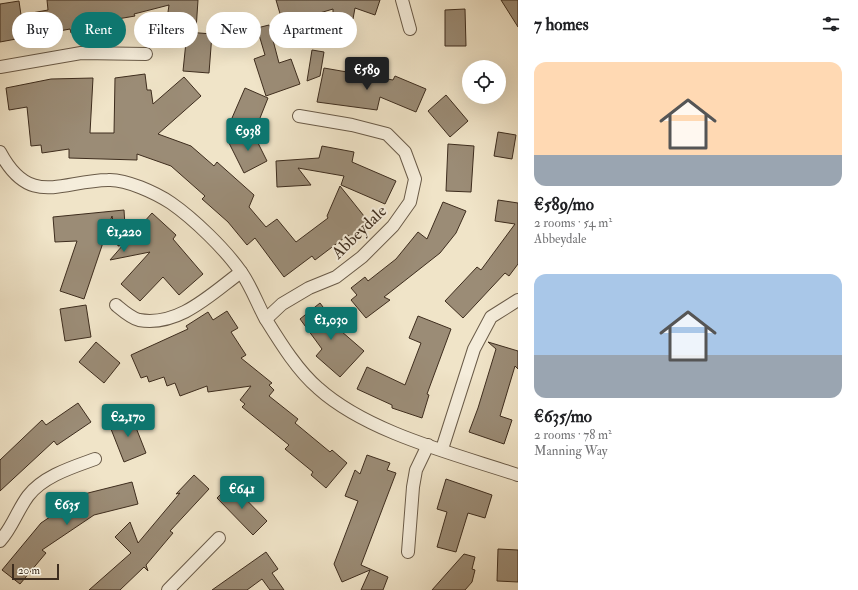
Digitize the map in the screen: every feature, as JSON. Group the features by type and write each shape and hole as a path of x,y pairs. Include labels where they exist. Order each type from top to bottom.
{"street":[{"path":"402,0 410,29"},
{"path":"0,67 31,60 81,53 146,54"},
{"name":"Abbeydale","path":"266,318 282,304 309,288 336,277 362,257 394,226 410,202 415,179 405,152 387,134 299,116"},
{"path":"0,152 5,162 20,179 33,186 51,188 109,180 150,190 172,204 201,227 241,272 266,318 298,366 318,388 359,417 428,445 518,475"},
{"path":"116,305 138,320 164,320 184,314 241,272"},
{"path":"442,449 478,343 491,317 518,300"},
{"path":"408,552 413,487 416,470 428,445"},
{"path":"0,541 29,496 50,478 95,459"},
{"path":"168,590 219,538"}],"building":[{"path":"47,0 198,0 197,12 168,12 169,5 142,12 134,12 134,16 126,18 126,12 71,12 71,33 70,29 63,30 63,12 37,12 48,10"},
{"path":"276,0 380,0 375,15 355,8 354,12 333,12 333,9 323,12 280,12"},
{"path":"501,0 518,0 518,27"},
{"path":"19,1 21,12 12,12 12,40 0,42 0,4"},
{"path":"465,9 466,46 445,46 445,10"},
{"path":"269,25 269,48 275,48 279,63 291,59 300,84 266,96 254,59 265,55 261,42 261,27"},
{"path":"198,33 206,34 206,48 211,48 209,73 183,71 185,48 198,48"},
{"path":"312,50 324,52 320,76 307,81"},
{"path":"324,68 393,80 395,76 426,89 416,112 380,97 377,110 317,102"},
{"path":"145,74 147,90 151,90 153,104 184,77 201,96 158,134 191,146 214,166 217,162 254,195 249,207 266,227 277,219 296,242 328,218 327,216 340,186 372,226 352,241 348,235 315,260 312,256 284,277 255,238 247,245 228,222 202,199 205,196 171,166 137,154 137,160 69,158 69,149 42,153 41,145 31,146 27,107 9,110 6,88 51,79 93,78 90,133 114,133 115,78"},
{"path":"245,88 268,98 256,128 232,118"},
{"path":"446,95 468,121 450,137 428,111"},
{"path":"252,131 267,161 244,173 229,143"},
{"path":"498,132 516,135 512,159 494,156"},
{"path":"448,144 474,146 471,192 446,191"},
{"path":"322,146 354,152 352,162 396,181 385,204 341,185 344,176 298,168 311,185 277,187 276,161 319,158"},
{"path":"498,200 518,203 518,264 509,276 505,273 463,318 445,301 477,267 481,270 515,224 495,221"},
{"path":"443,202 466,211 456,233 440,253 384,297 390,300 366,318 351,300 357,295 351,288 365,277 368,281 396,259 418,232 427,239"},
{"path":"124,210 126,242 152,213 176,235 173,239 203,274 179,295 163,277 140,301 121,284 150,252 110,260 123,245 118,246 112,216 84,299 60,291 77,241 55,242 53,217"},
{"path":"320,303 341,331 364,351 340,377 316,356 322,349 300,319"},
{"path":"86,305 91,337 65,341 60,309"},
{"path":"227,311 238,328 231,332 246,355 241,358 272,383 269,385 274,390 269,396 298,419 295,423 330,452 332,450 347,463 326,488 311,475 313,472 285,449 289,445 242,407 245,404 240,400 251,386 208,392 207,386 180,396 175,383 167,386 164,377 149,382 147,376 141,378 131,355 188,329 186,326 208,312 213,320"},
{"path":"418,316 451,329 427,394 429,395 422,418 392,408 392,405 357,389 367,367 405,385 421,343 409,338"},
{"path":"96,342 120,363 104,383 79,362"},
{"path":"488,342 518,351 518,369 515,366 500,416 512,420 504,444 469,432 496,349"},
{"path":"78,403 91,422 57,445 54,441 0,491 0,460 42,420 46,425"},
{"path":"131,415 146,453 124,462 109,424"},
{"path":"367,455 390,463 387,470 396,473 361,565 388,577 383,590 361,590 370,570 342,582 334,564 358,501 345,496 355,470 360,474"},
{"path":"194,475 209,489 170,531 173,533 146,565 148,571 144,567 120,590 89,590 131,553 115,537 130,522 138,543 180,493 176,494"},
{"path":"446,479 492,495 485,518 468,513 456,552 437,547 447,512 437,509"},
{"path":"132,482 138,504 94,515 42,550 46,553 20,584 2,570 41,523 84,494"},
{"path":"231,484 267,521 253,535 217,498"},
{"path":"498,549 518,550 518,582 497,581"},
{"path":"266,552 278,569 272,573 284,590 270,590 262,579 247,590 212,590"},
{"path":"464,554 475,557 472,569 475,570 472,582 465,590 432,590"}]}
